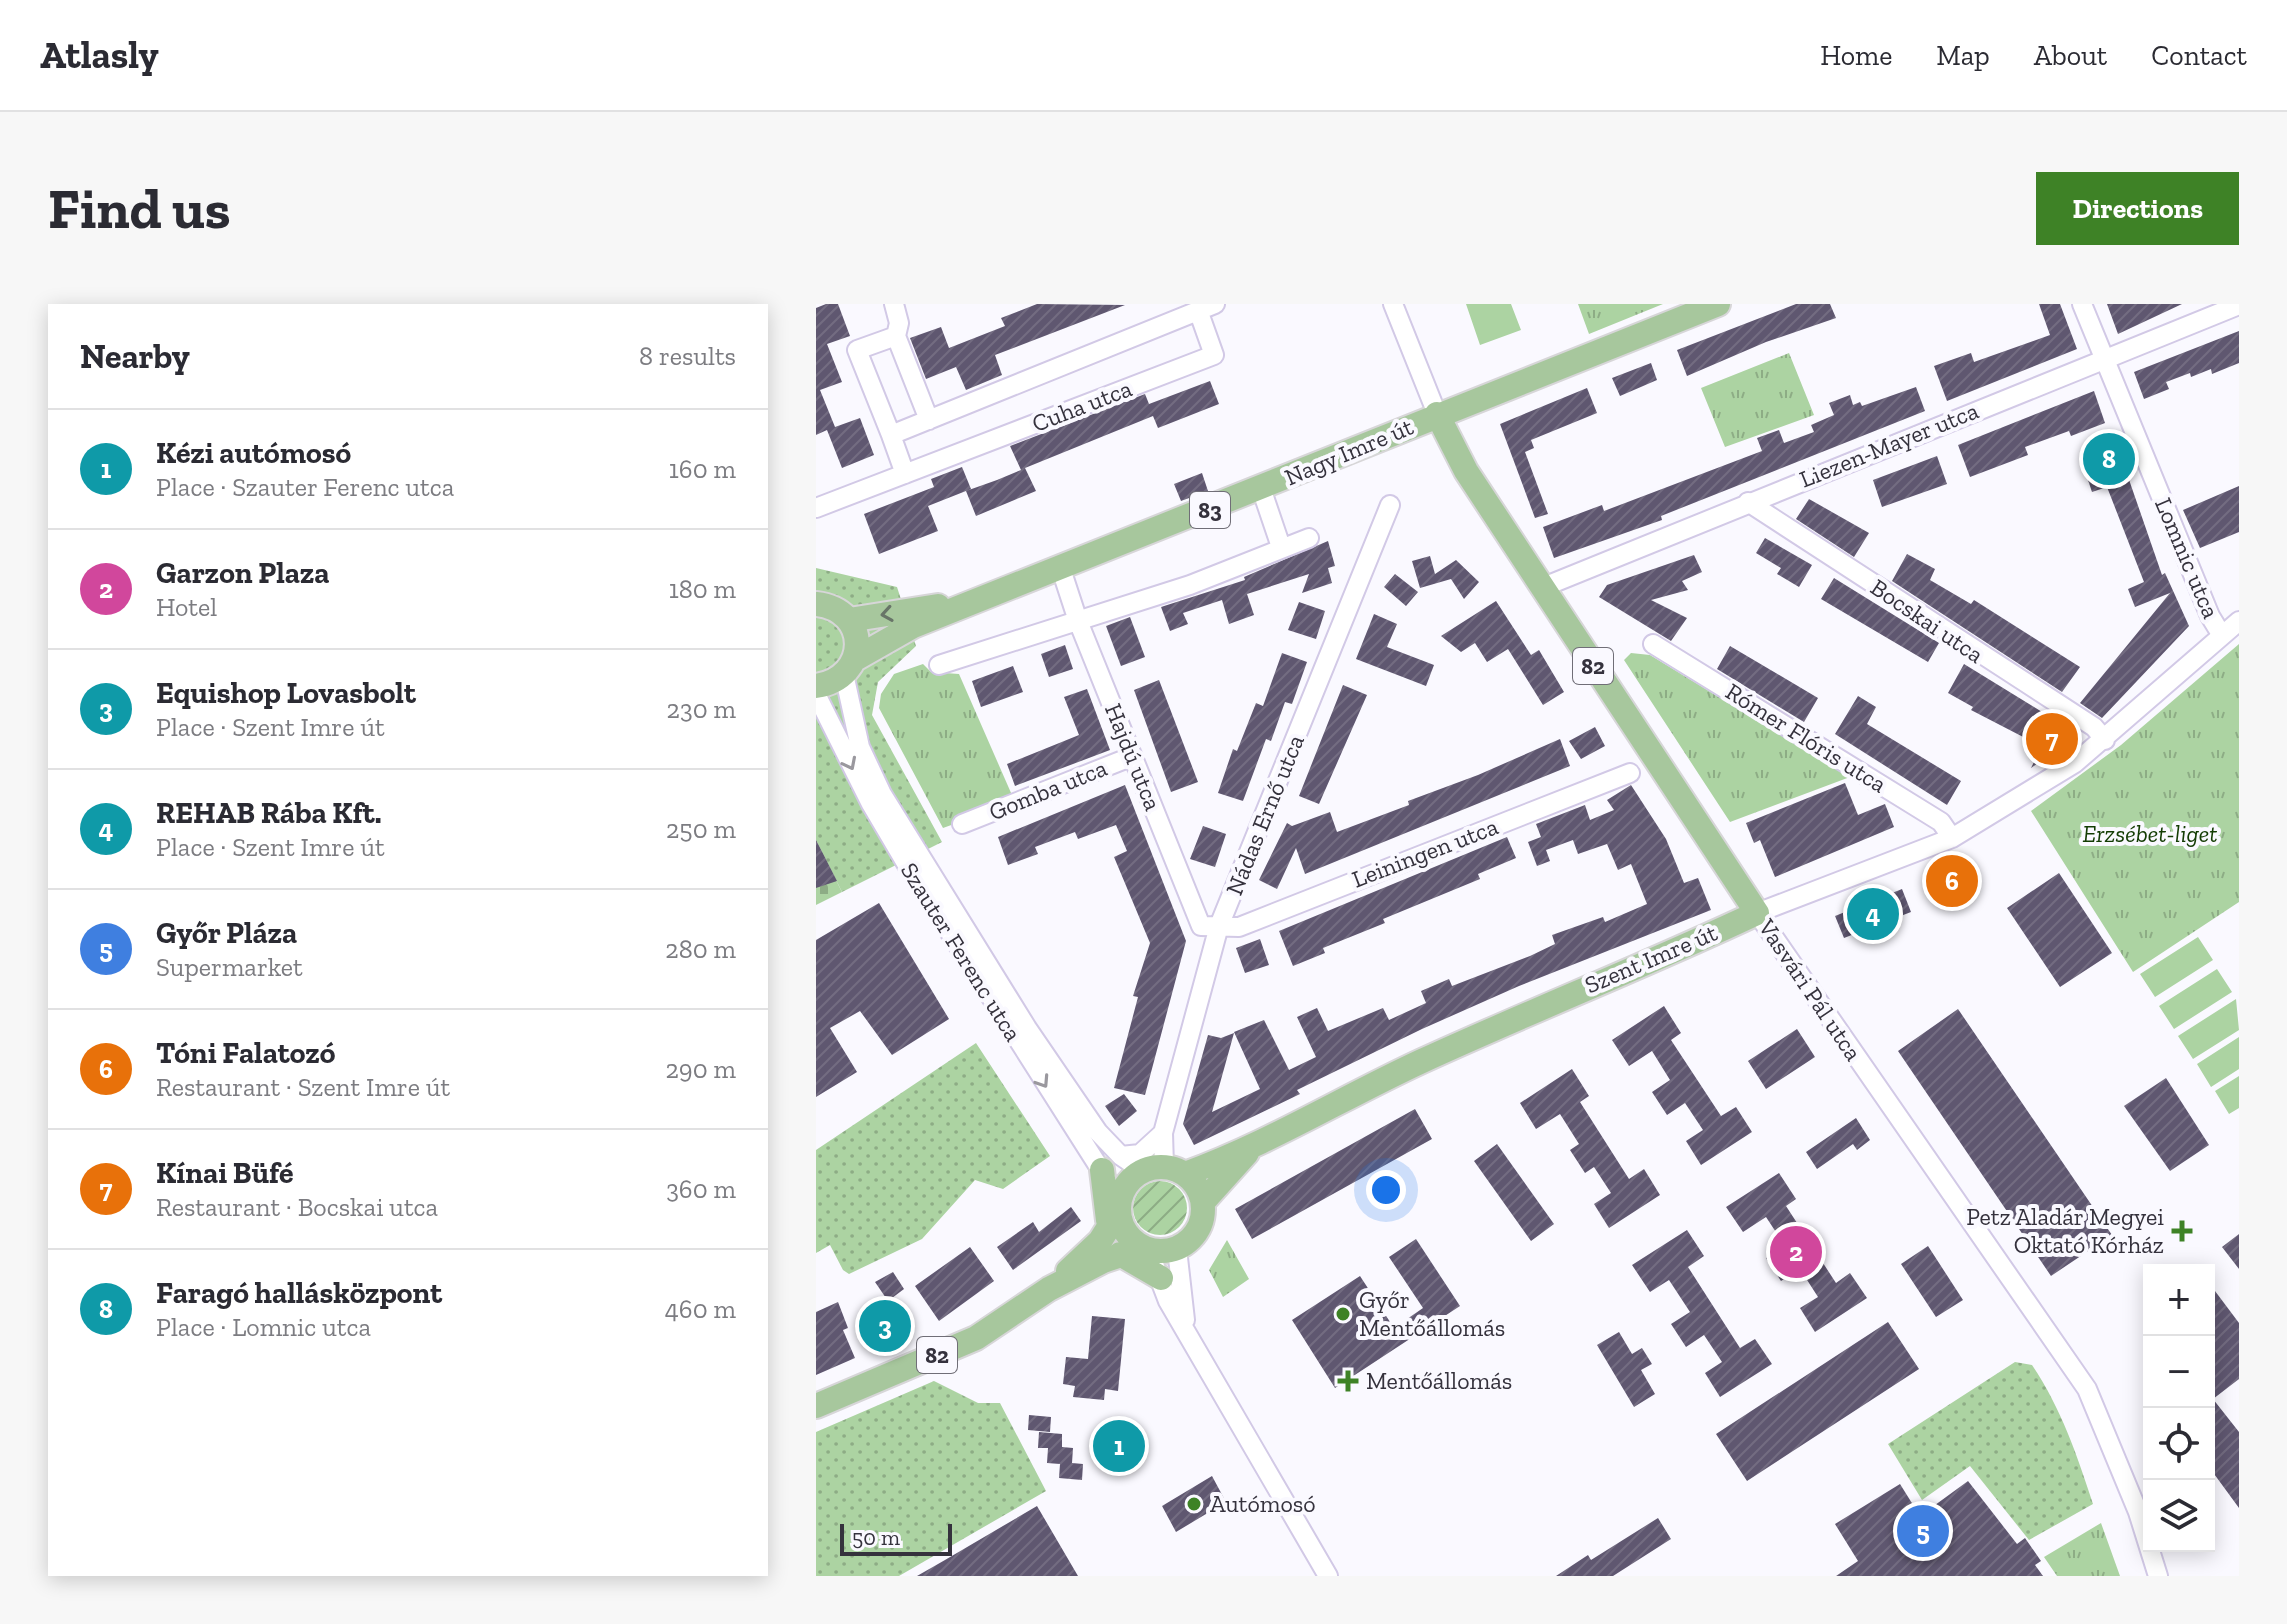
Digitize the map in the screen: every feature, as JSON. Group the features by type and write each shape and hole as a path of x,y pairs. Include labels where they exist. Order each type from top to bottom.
{"main road":[{"name":"Nagy Imre út","path":"849,667 913,626 1718,304"},
{"name":"Vasvári Pál utca","path":"1437,414 1466,471 1541,588 1757,913"},
{"name":"Nagy Imre út","path":"849,620 980,599"},
{"path":"816,604 840,611 849,620 857,646 849,667"},
{"name":"83","path":"816,686 849,667"},
{"name":"Szent Imre út","path":"1164,1170 1248,1151 1424,1060 1757,913"},
{"name":"Szent Imre út","path":"1203,1202 1248,1151"},
{"path":"1111,1163 1109,1217 1128,1248 1161,1278"},
{"path":"1128,1248 1177,1249 1195,1235 1202,1223 1203,1202 1195,1183 1164,1170"},
{"name":"82","path":"816,1406 976,1338 1049,1289 1128,1248 1119,1207 1132,1178 1164,1170"},
{"path":"1119,1207 1128,1248"}],"street":[{"path":"894,304 899,323 896,336 929,420"},
{"path":"1393,304 1437,414"},
{"name":"Lomnic utca","path":"2082,304 2210,616 2221,634"},
{"name":"Liezen-Mayer utca","path":"1541,588 2239,305"},
{"name":"Cuha utca","path":"816,508 1214,355 1206,307 891,435"},
{"path":"896,336 857,350 905,474"},
{"path":"1261,488 1281,547"},
{"name":"Bocskai utca","path":"1748,502 2094,727 2105,740"},
{"name":"Nádas Ernő utca","path":"1164,1170 1163,1133 1219,926 1390,505"},
{"path":"939,665 1190,585 1309,538"},
{"name":"Hajdú utca","path":"1061,569 1078,621 1201,926 1219,926"},
{"name":"Szent Imre út","path":"1757,913 1952,838 2075,763 2239,621"},
{"name":"Rómer Flóris utca","path":"1653,644 1941,822 1952,838"},
{"name":"Szauter Ferenc utca","path":"849,667 860,747 889,806 1027,1028 1098,1132 1111,1163 1119,1207"},
{"name":"Szauter Ferenc utca","path":"816,694 871,804 1000,1015 1111,1163 1164,1170"},
{"name":"Gomba utca","path":"962,824 1133,756"},
{"name":"Leiningen utca","path":"1219,926 1239,927 1630,773"},
{"name":"Vasvári Pál utca","path":"1757,913 2087,1389 2138,1512 2158,1576"},
{"path":"1111,1163 1140,1154 1163,1133"},
{"path":"1177,1249 1186,1327"},
{"path":"1161,1278 1168,1301 1186,1327 1328,1576"}],"green space":[{"path":"1466,304 1511,304 1521,330 1480,345"},
{"path":"1578,304 1663,304 1589,334"},
{"path":"1789,353 1814,415 1725,447 1701,388"},
{"path":"816,568 897,587 916,646 878,682 872,715 942,842 842,892 816,840"},
{"name":"Erzsébet-liget","path":"2239,644 2239,902 2133,972 2031,811 2121,745"},
{"path":"1631,653 1650,655 1850,777 1730,822 1624,660"},
{"path":"923,664 931,672 959,674 1015,802 943,828 879,708 881,694 894,674"},
{"path":"816,840 842,892 816,905"},
{"path":"2198,937 2213,960 2155,997 2140,974"},
{"path":"2217,969 2232,992 2174,1029 2159,1006"},
{"path":"2236,999 2239,1030 2193,1059 2178,1036"},
{"path":"2239,1037 2239,1069 2211,1087 2197,1064"},
{"path":"976,1043 1050,1156 1003,1189 975,1180 922,1239 849,1274 843,1270 830,1245 816,1253 816,1150"},
{"path":"2239,1076 2239,1108 2229,1114 2215,1091"},
{"path":"1160,1181 1179,1189 1187,1208 1179,1227 1160,1235 1141,1227 1133,1208 1141,1189"},
{"path":"1227,1240 1249,1279 1223,1297 1209,1270"},
{"path":"2015,1362 2032,1365 2052,1398 2093,1504 2029,1540 1970,1466 1922,1500 1888,1444"},
{"path":"934,1381 978,1403 1000,1403 1046,1491 899,1576 816,1576 816,1432"},
{"path":"2101,1523 2120,1576 2057,1576 2044,1557"}],"building":[{"path":"838,304 850,336 827,344 842,382 820,390 835,427 860,418 874,455 842,468 827,430 816,435 816,308"},
{"path":"1037,304 1125,305 995,355 1002,375 966,390 956,367 926,379 910,338 941,327 949,348 1005,326 1001,318"},
{"path":"1796,304 1830,304 1836,318 1766,342 1687,376 1677,350"},
{"path":"2039,304 2060,304 2077,349 1947,401 1934,366 1971,353 1974,362 2050,335"},
{"path":"2107,304 2182,304 2118,334"},
{"path":"2239,331 2239,363 2212,374 2211,369 2166,382 2169,389 2144,399 2134,372"},
{"path":"1651,363 1657,380 1620,396 1612,378"},
{"path":"1210,381 1219,404 1158,428 1153,416 1025,468 1036,491 976,516 966,491 1021,470 1010,446 1145,394 1149,404"},
{"path":"1916,387 1925,411 1661,516 1662,520 1554,558 1543,527 1602,505 1604,511 1762,451 1757,438 1779,430 1784,443 1814,432 1811,425 1834,415 1829,403 1850,395 1853,405 1860,402 1862,406"},
{"path":"1587,388 1597,413 1531,440 1534,448 1525,452 1548,514 1535,518 1500,424"},
{"path":"2094,391 2105,423 2071,436 2069,431 2025,447 2028,455 1970,477 1958,445"},
{"path":"2117,445 2162,575 2165,573 2189,626 2102,718 2080,703 2170,593 2135,607 2128,589 2144,582 2107,487 2092,492 2084,470 2099,464 2095,453"},
{"path":"1937,456 1947,484 1882,507 1873,480"},
{"path":"962,467 971,489 928,506 938,531 879,554 864,514 934,487 931,479"},
{"path":"1202,473 1208,491 1181,501 1174,484"},
{"path":"2239,486 2239,532 2200,548 2183,510"},
{"path":"1809,499 1869,533 1854,557 1796,519"},
{"path":"1765,538 1812,565 1799,587 1777,574 1781,568 1756,553"},
{"path":"1328,541 1335,566 1328,568 1332,583 1302,593 1309,574 1247,594 1254,615 1229,624 1222,600 1183,613 1188,624 1170,631 1161,607 1245,580 1244,577"},
{"path":"1907,554 1935,569 1930,580 1971,604 1974,600 2080,667 2062,692 1892,581"},
{"path":"1694,555 1702,572 1682,581 1688,590 1651,600 1687,618 1671,641 1599,597 1607,585"},
{"path":"1430,556 1435,574 1456,560 1479,582 1464,599 1451,579 1420,588 1412,561"},
{"path":"1395,574 1418,592 1406,606 1384,587"},
{"path":"1834,578 1939,643 1928,662 1821,599"},
{"path":"1496,601 1531,655 1539,650 1564,692 1543,705 1508,649 1487,662 1475,643 1461,652 1441,636"},
{"path":"1299,602 1325,611 1316,639 1288,630"},
{"path":"1374,614 1397,624 1387,647 1434,665 1426,686 1356,659"},
{"path":"1130,617 1145,657 1121,666 1106,626"},
{"path":"1065,645 1073,669 1049,677 1041,654"},
{"path":"1730,646 1818,698 1804,722 1717,669"},
{"path":"1282,653 1307,662 1292,704 1285,702 1271,741 1266,739 1243,801 1218,793 1233,749 1237,751 1256,703 1263,706"},
{"path":"1964,664 2047,715 2029,740 1971,710 1973,707 1948,693"},
{"path":"1013,666 1023,692 981,707 972,681"},
{"path":"1159,680 1198,782 1171,792 1134,690"},
{"path":"1343,685 1367,695 1319,804 1299,796"},
{"path":"1087,689 1110,750 1015,786 1007,764 1079,735 1064,697"},
{"path":"1858,696 1876,707 1867,724 1961,781 1947,805 1835,734"},
{"path":"2064,723 2073,732 2071,741 2031,768 2037,756 2027,744 2036,734 2048,742"},
{"path":"1595,727 1605,746 1581,759 1569,741"},
{"path":"1560,739 1570,766 1305,874 1296,848 1277,889 1259,880 1287,823 1292,826 1330,812 1337,832 1409,805 1408,801"},
{"path":"1845,783 1858,815 1885,804 1894,827 1775,877 1760,840 1754,843 1746,823"},
{"path":"1125,785 1186,941 1145,1095 1114,1088 1138,997 1133,996 1150,943 1114,857 1127,851 1116,825 1078,839 1075,832 1035,847 1038,854 1008,865 998,837"},
{"path":"1631,785 1666,839 1684,883 1698,878 1711,910 1519,986 1422,1029 1297,1090 1300,1094 1194,1145 1183,1124 1208,1035 1221,1038 1234,1033 1212,1112 1260,1089 1234,1032 1264,1020 1289,1070 1316,1057 1297,1017 1317,1008 1328,1031 1383,1008 1389,1020 1426,1003 1421,991 1449,979 1452,986 1530,956 1555,944 1552,935 1603,917 1605,922 1647,904 1631,864 1618,870 1607,844 1578,854 1573,840 1546,850 1550,861 1537,866 1528,842 1541,837 1536,824 1585,805 1590,820 1614,810 1607,800"},
{"path":"1203,826 1226,834 1215,867 1190,859"},
{"path":"1507,837 1516,858 1478,874 1480,879 1383,919 1385,923 1323,948 1325,953 1293,966 1279,931"},
{"path":"816,840 837,881 816,888"},
{"path":"1957,871 1963,887 1948,892 1942,876"},
{"path":"2059,873 2112,953 2060,987 2007,908"},
{"path":"1902,889 1911,912 1844,938 1835,916"},
{"path":"879,903 949,1019 892,1055 860,1011 830,1028 857,1072 816,1097 816,940"},
{"path":"1260,939 1269,965 1245,973 1236,948"},
{"path":"1664,1006 1681,1033 1671,1040 1721,1116 1736,1107 1752,1132 1701,1165 1686,1141 1703,1130 1685,1103 1667,1115 1652,1092 1670,1080 1652,1051 1629,1066 1612,1040"},
{"path":"1958,1009 2112,1235 2051,1276 1898,1051"},
{"path":"1797,1029 1815,1057 1766,1089 1748,1061"},
{"path":"1572,1069 1589,1096 1580,1102 1629,1179 1644,1169 1660,1195 1609,1228 1594,1204 1611,1193 1594,1167 1585,1173 1570,1150 1579,1144 1560,1114 1536,1129 1520,1103"},
{"path":"2166,1078 2209,1145 2170,1171 2124,1106"},
{"path":"1124,1094 1137,1111 1119,1126 1105,1106"},
{"path":"1415,1109 1432,1139 1252,1239 1235,1209"},
{"path":"1856,1118 1870,1140 1857,1150 1853,1144 1817,1169 1806,1152"},
{"path":"1497,1144 1554,1224 1531,1241 1474,1161"},
{"path":"1779,1173 1796,1199 1786,1206 1836,1283 1850,1273 1867,1298 1815,1332 1800,1308 1818,1297 1800,1269 1781,1281 1766,1258 1785,1246 1766,1217 1743,1232 1726,1207"},
{"path":"1071,1207 1081,1221 1013,1270 997,1247 1033,1222 1039,1232"},
{"path":"1687,1230 1704,1256 1688,1267 1740,1348 1755,1339 1772,1364 1720,1397 1705,1373 1722,1362 1704,1335 1686,1347 1671,1324 1690,1312 1669,1280 1650,1292 1632,1265"},
{"path":"2239,1234 2239,1269 2222,1247"},
{"name":"Győr Mentőállomás","path":"1416,1239 1460,1306 1335,1388 1292,1320 1360,1276 1394,1328 1423,1308 1389,1257"},
{"path":"1928,1246 1963,1300 1936,1317 1901,1264"},
{"path":"970,1247 994,1281 939,1321 915,1286"},
{"path":"893,1272 904,1289 888,1301 875,1282"},
{"path":"2215,1291 2239,1323 2239,1379 2215,1397"},
{"path":"838,1302 848,1328 843,1330 855,1358 816,1375 816,1312"},
{"path":"889,1305 905,1334 881,1347 866,1317"},
{"path":"1092,1316 1125,1319 1118,1391 1105,1389 1104,1400 1073,1397 1075,1386 1063,1384 1066,1357 1088,1359"},
{"path":"1888,1322 1919,1369 1747,1481 1716,1434"},
{"path":"1619,1332 1632,1354 1642,1348 1652,1364 1641,1370 1655,1394 1634,1407 1597,1345"},
{"path":"2215,1402 2239,1432 2239,1508 2215,1475"},
{"path":"1029,1415 1051,1417 1050,1432 1028,1430"},
{"path":"1125,1430 1137,1448 1113,1462 1102,1444"},
{"path":"1039,1432 1062,1434 1062,1447 1073,1448 1072,1463 1083,1464 1082,1480 1059,1478 1060,1464 1047,1463 1048,1448 1038,1448"},
{"name":"Autómosó","path":"1212,1476 1226,1502 1176,1532 1162,1506"},
{"path":"1968,1481 2017,1544 2025,1538 2041,1561 2035,1565 2043,1576 1836,1576 1858,1561 1835,1524 1900,1484 1920,1516"},
{"path":"1037,1506 1078,1576 917,1576 945,1560"},
{"path":"1658,1518 1671,1539 1613,1576 1556,1576 1588,1555 1591,1560"}],"place":[{"name":"Faragó hallásközpont","path":"2109,459"},
{"name":"Kínai Büfé","path":"2052,739"},
{"name":"Tóni Falatozó","path":"1952,881"},
{"name":"REHAB Rába Kft.","path":"1873,914"},
{"name":"Petz Aladár Megyei Oktató Kórház","path":"2182,1231"},
{"name":"Garzon Plaza","path":"1796,1252"},
{"name":"Győr Mentőállomás","path":"1343,1314"},
{"name":"Equishop Lovasbolt","path":"885,1326"},
{"name":"Mentőállomás","path":"1348,1381"},
{"name":"Kézi autómosó","path":"1119,1446"},
{"name":"Autómosó","path":"1194,1504"},
{"name":"Győr Pláza","path":"1923,1531"}]}
